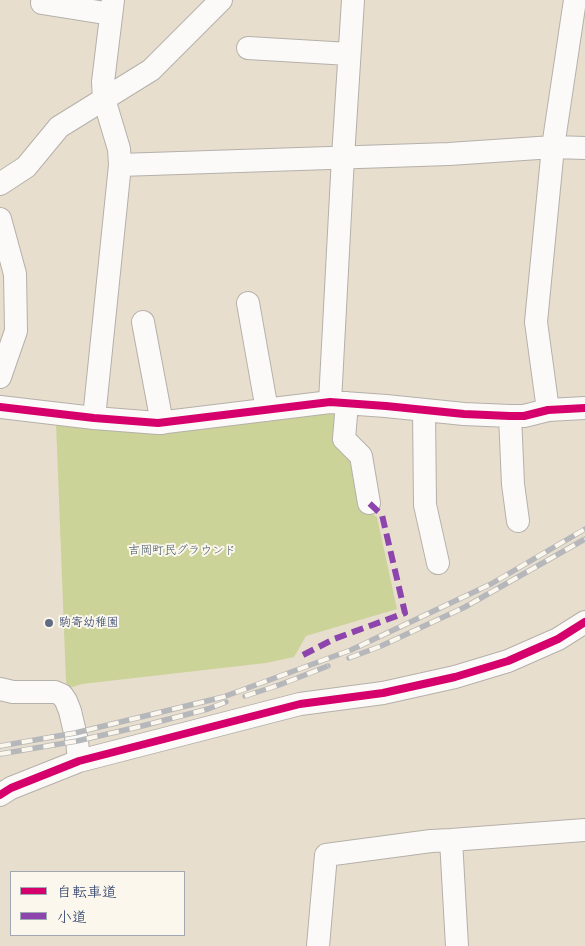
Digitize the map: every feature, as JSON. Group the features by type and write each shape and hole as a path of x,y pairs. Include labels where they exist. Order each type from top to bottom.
{"street":[{"path":"0,184 26,167 59,127 151,70 221,0"},
{"path":"353,0 343,157 338,402 344,439 360,456 369,503"},
{"path":"548,410 536,322 554,147 575,0"},
{"path":"42,3 112,7 103,82 104,99 119,149 120,166 94,418"},
{"path":"248,48 349,54"},
{"path":"120,166 449,154 554,147 585,148"},
{"path":"0,218 15,274 16,331 0,377"},
{"path":"248,303 267,410"},
{"path":"143,322 162,423"},
{"path":"0,407 94,418 162,423 338,402 464,414 510,416 524,416 548,410 585,408"},
{"path":"424,410 425,506 438,562"},
{"path":"510,416 513,484 518,521"},
{"path":"0,795 11,788 79,761 300,704 383,693 454,677 508,661 558,639 585,622"},
{"path":"0,689 12,692 55,692 62,695 70,711 77,741 79,761"},
{"path":"318,946 326,855 431,841 585,830"},
{"path":"451,840 457,946"}],"green space":[{"name":"吉岡町民グラウンド","path":"337,410 356,459 363,508 377,517 397,609 306,636 294,657 266,663 82,684 69,688 66,682 56,423 154,432 269,421"}],"railway":[{"path":"0,746 75,733 223,697 351,650 491,584 585,529"},
{"path":"349,658 381,646 465,607 585,539"},
{"path":"245,696 328,666"},
{"path":"0,754 77,741 138,727 208,709 226,702"}],"marked path":[{"path":"303,655 334,639 405,613 382,515 369,503"}],"cycle path":[{"path":"0,407 158,423 330,402 464,414 510,416 524,416 548,410 585,408"},
{"path":"0,795 11,788 79,761 300,704 383,693 455,677 508,661 558,639 585,622"}],"place":[{"name":"駒寄幼稚園","path":"49,623"}]}
